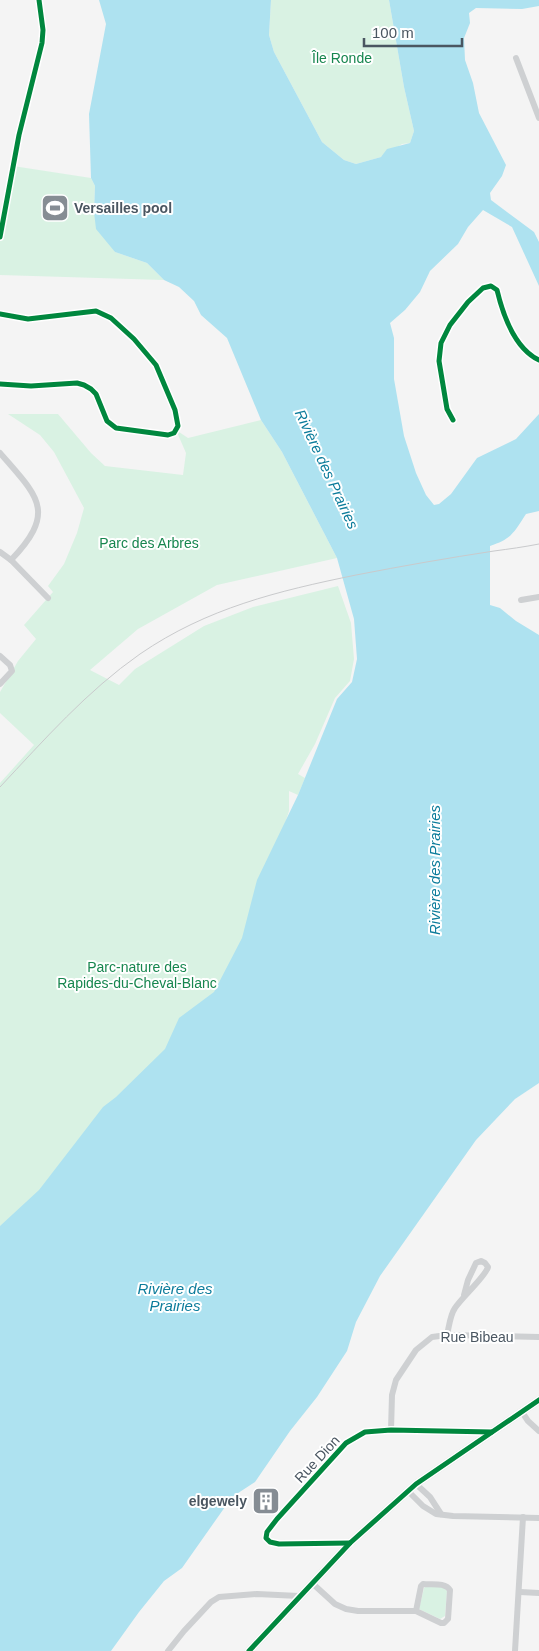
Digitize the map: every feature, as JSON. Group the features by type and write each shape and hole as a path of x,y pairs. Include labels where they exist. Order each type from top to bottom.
{"street":[{"path":"0,237 19,135 42,43 43,30 39,0"},
{"path":"516,58 538,115"},
{"path":"453,420 447,410 439,361 441,343 450,325 468,302 483,288 491,286 497,290 501,306 514,335 523,348 539,360"},
{"path":"0,314 28,318 96,311 105,314 134,339 156,365 176,410 178,426 174,432 168,435 116,428 107,421 96,394 84,385 70,383 31,386 0,384"},
{"path":"0,453 31,489 38,505 38,517 30,539 11,560"},
{"path":"0,552 11,560 48,598"},
{"path":"521,600 539,597"},
{"path":"0,656 10,665 12,671 1,680"},
{"path":"447,1335 453,1310 464,1295 487,1273 488,1267 485,1263 480,1261 476,1263 464,1295"},
{"name":"Rue Bibeau","path":"391,1430 392,1395 396,1380 416,1350 432,1337 447,1335 539,1337"},
{"path":"249,1651 350,1543 416,1484 539,1400"},
{"path":"522,1412 528,1421 539,1431"},
{"name":"Rue Dion","path":"350,1543 279,1544 270,1542 266,1538 267,1532 277,1519 346,1442 365,1432 391,1430 492,1432"},
{"path":"416,1484 430,1497 441,1514"},
{"path":"408,1491 423,1506 436,1514 539,1518"},
{"path":"515,1651 523,1517"},
{"path":"312,1583 335,1604 346,1609 358,1611 416,1611 441,1623 448,1619 450,1590 448,1587 445,1585 423,1584 416,1611"},
{"path":"520,1592 539,1593"},
{"path":"168,1651 211,1602 219,1597 258,1594 299,1596"}],"green space":[{"name":"Île Ronde","path":"271,0 389,0 404,87 414,131 410,143 402,144 381,157 356,164 344,160 322,142 274,52 269,35"},
{"path":"13,166 91,178 95,186 94,212 115,252 147,263 164,280 0,275 0,237"},
{"name":"Parc-nature des Rapides-du-Cheval-Blanc","path":"8,414 58,414 91,453 105,466 183,475 186,453 176,430 188,438 261,420 282,452 337,558 217,585 138,629 90,670 119,685 135,669 204,626 253,607 338,586 351,623 354,659 350,681 335,698 315,744 298,774 305,778 298,795 289,791 289,811 271,867 300,988 0,1375 0,783 34,745 0,713 0,692 18,661 36,639 24,625 53,592 48,586 64,564 77,533 84,508 54,452 40,435"},
{"path":"425,1587 443,1587 447,1591 445,1616 440,1619 419,1609"}],"water":[{"name":"Rivière des Prairies","path":"99,0 271,0 269,35 274,52 322,142 344,160 356,164 381,157 387,149 410,143 414,131 404,87 389,0 539,0 539,6 522,9 476,8 469,13 470,23 464,38 465,60 473,83 479,113 506,165 502,176 490,193 491,200 534,232 539,242 539,286 512,227 483,210 468,227 458,244 430,271 420,292 405,310 390,323 394,338 394,379 404,436 416,473 426,495 434,505 439,504 451,494 477,458 516,439 539,414 539,511 526,514 508,538 490,546 490,605 500,608 516,621 539,635 539,1083 515,1099 476,1140 380,1276 356,1322 347,1351 317,1397 290,1431 255,1482 232,1497 182,1568 164,1581 111,1651 0,1651 0,1226 39,1190 103,1107 116,1097 165,1049 179,1018 214,992 242,938 257,880 298,795 337,699 352,682 357,659 354,619 337,558 282,452 261,420 227,338 201,315 194,301 179,287 164,280 147,263 115,252 96,229 94,212 95,186 91,178 89,114 106,24"},
{"name":"Versailles pool","path":"53,194 63,198 56,220 47,218"}],"tram line":[{"path":"0,787 67,717 102,684 140,654 191,624 244,603 299,588 408,565 539,544"}],"cycle path":[{"path":"0,237 19,135 42,43 43,30 39,0"},
{"path":"453,420 447,409 439,361 441,343 450,325 468,302 483,288 491,286 497,290 506,320 516,339 530,355 539,360"},
{"path":"0,314 28,319 96,311 111,318 134,339 156,365 175,410 178,426 174,433 168,435 116,428 107,421 96,394 91,389 77,383 31,386 0,384"},
{"path":"249,1651 350,1543 416,1484 539,1400"},
{"path":"350,1543 279,1544 270,1542 266,1538 267,1532 277,1519 346,1443 365,1432 391,1430 492,1432"}],"place":[{"name":"Versailles pool","path":"55,208"},
{"name":"elgewely","path":"266,1501"}],"park label":[{"name":"Parc des Arbres","path":"149,543"}]}
